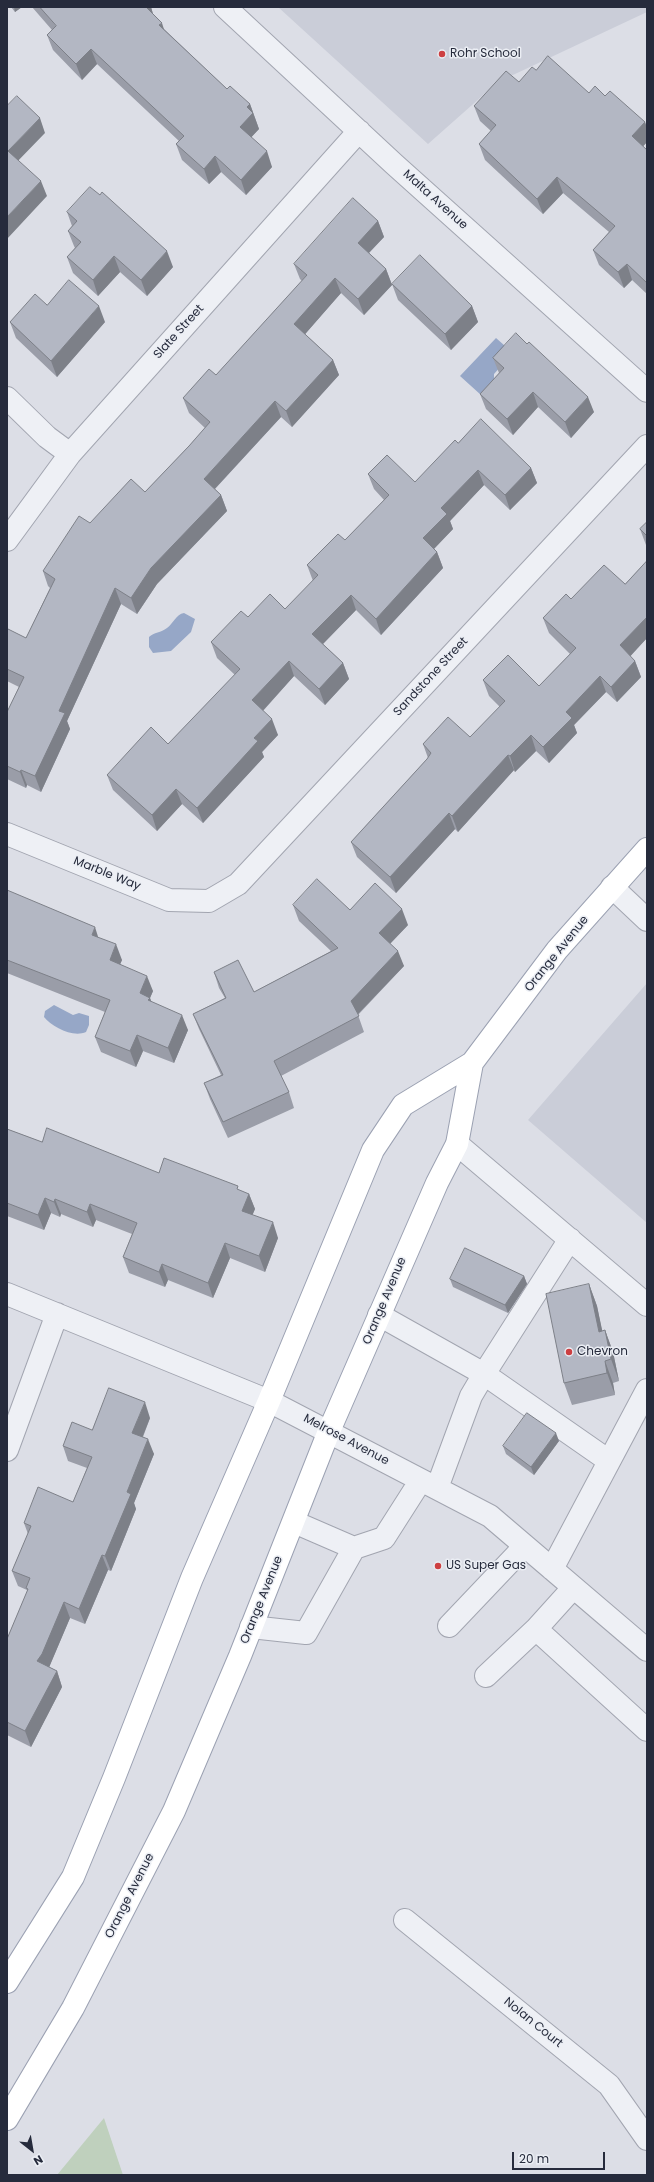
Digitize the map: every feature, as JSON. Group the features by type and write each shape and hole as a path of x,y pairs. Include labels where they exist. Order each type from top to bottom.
{"main road":[{"name":"Orange Avenue","path":"7,1982 73,1877 114,1778 192,1578 269,1401 373,1150 402,1105 472,1063 557,950 647,849"},
{"name":"Orange Avenue","path":"7,2119 73,2008 174,1811 252,1627 329,1431 437,1182 457,1144 472,1063"}],"street":[{"name":"Malta Avenue","path":"225,7 359,131 647,390"},
{"name":"Slate Street","path":"7,540 70,454 359,131"},
{"path":"7,398 47,437 70,454"},
{"name":"Sandstone Street","path":"209,901 238,884 647,446"},
{"name":"Marble Way","path":"7,834 169,900 209,901"},
{"path":"612,887 647,920"},
{"path":"457,1144 647,1305"},
{"path":"294,1522 354,1548 384,1538 429,1484 470,1396 570,1239"},
{"name":"Melrose Avenue","path":"7,1294 269,1401 490,1516 573,1588 645,1643"},
{"path":"7,1450 57,1314"},
{"path":"379,1316 484,1374 609,1461"},
{"path":"552,1569 647,1390"},
{"path":"449,1626 525,1546"},
{"path":"252,1627 306,1633 354,1548"},
{"path":"486,1676 536,1629 573,1588"},
{"path":"536,1629 647,1730"},
{"name":"Nolan Court","path":"405,1920 609,2085 647,2139"}],"shaded area":[{"name":"Rohr School","path":"278,7 647,7 647,12 498,82 428,144"},
{"path":"647,983 647,1223 528,1120"}],"green space":[{"path":"104,2118 123,2175 57,2175"}],"water":[{"path":"496,338 513,353 494,374 494,381 481,395 460,376"},
{"path":"184,613 195,619 191,632 171,651 153,653 149,647 149,637 165,630 179,615"},
{"path":"54,1005 73,1015 79,1013 89,1016 89,1025 86,1032 75,1034 69,1033 57,1028 48,1021 44,1017 45,1011"}],"building":[{"path":"40,7 146,7 162,23 159,25 227,89 230,86 250,104 247,107 253,113 240,127 267,151 241,180 215,156 204,169 176,144 184,136 91,49 76,64 47,35 56,26"},
{"path":"548,56 589,93 595,86 605,96 610,91 645,122 632,136 647,150 647,283 627,264 618,272 593,250 615,226 557,177 537,199 479,144 496,125 474,106 506,71 519,82 532,67 536,70"},
{"path":"17,96 40,118 8,151 41,181 7,217 7,106"},
{"path":"90,187 100,195 102,192 167,251 141,280 114,256 93,280 67,257 81,242 68,231 77,221 67,212"},
{"path":"353,198 378,221 358,243 386,269 358,299 335,278 294,324 333,360 286,411 275,401 204,479 221,495 151,568 131,598 115,588 59,711 65,713 35,776 21,770 20,772 7,766 7,712 24,677 7,669 7,632 8,629 26,638 55,579 43,571 79,516 90,523 131,479 145,492 210,422 183,398 209,369 216,375 307,275 294,264"},
{"path":"420,255 472,306 445,334 392,284"},
{"path":"69,280 99,306 51,361 10,322 35,294 47,305"},
{"path":"516,333 527,344 529,342 588,397 565,422 533,392 507,419 480,394 504,368 493,358"},
{"path":"481,419 531,468 505,495 478,470 441,508 447,514 423,538 437,552 376,619 351,595 312,634 343,663 319,689 289,661 252,700 272,719 254,738 258,741 197,808 176,789 152,815 107,775 151,727 168,744 240,669 211,642 241,611 248,617 270,594 285,609 318,575 307,565 338,534 345,540 389,495 368,474 387,455 415,482 455,440 458,443"},
{"path":"647,522 647,536 640,529"},
{"path":"647,561 647,617 620,645 635,661 611,687 600,676 566,712 572,718 543,747 531,735 510,756 508,755 452,816 449,813 390,877 351,842 427,759 431,753 423,744 448,717 470,737 505,701 483,680 508,655 539,686 576,648 543,618 566,594 571,599 604,565 625,584"},
{"path":"317,879 350,910 375,883 402,909 379,933 398,951 351,1001 359,1016 274,1061 289,1092 223,1122 204,1083 223,1075 193,1014 226,998 214,972 238,960 254,992 338,948 293,905"},
{"path":"7,890 95,927 92,935 116,944 110,960 147,976 140,993 150,998 148,1000 182,1015 168,1048 137,1035 130,1051 95,1037 110,1000 7,960"},
{"path":"47,1128 159,1173 164,1158 238,1186 237,1189 249,1194 242,1211 273,1222 259,1256 225,1243 208,1283 162,1264 159,1272 123,1257 137,1223 90,1204 87,1212 55,1199 54,1202 45,1198 38,1215 7,1203 7,1129 42,1142"},
{"path":"465,1248 524,1276 505,1305 450,1279"},
{"path":"589,1284 599,1332 605,1330 611,1359 605,1361 607,1373 564,1383 546,1294"},
{"path":"109,1388 145,1402 132,1433 148,1439 127,1492 131,1494 105,1556 102,1555 79,1609 64,1602 42,1654 37,1661 57,1671 25,1731 7,1722 7,1639 28,1589 26,1588 30,1578 12,1571 31,1526 24,1523 38,1487 73,1502 92,1457 63,1446 72,1422 92,1430"},
{"path":"527,1413 556,1433 531,1467 503,1446"}],"place":[{"name":"Rohr School","path":"442,54"},
{"name":"Chevron","path":"569,1352"},
{"name":"US Super Gas","path":"438,1566"}]}
